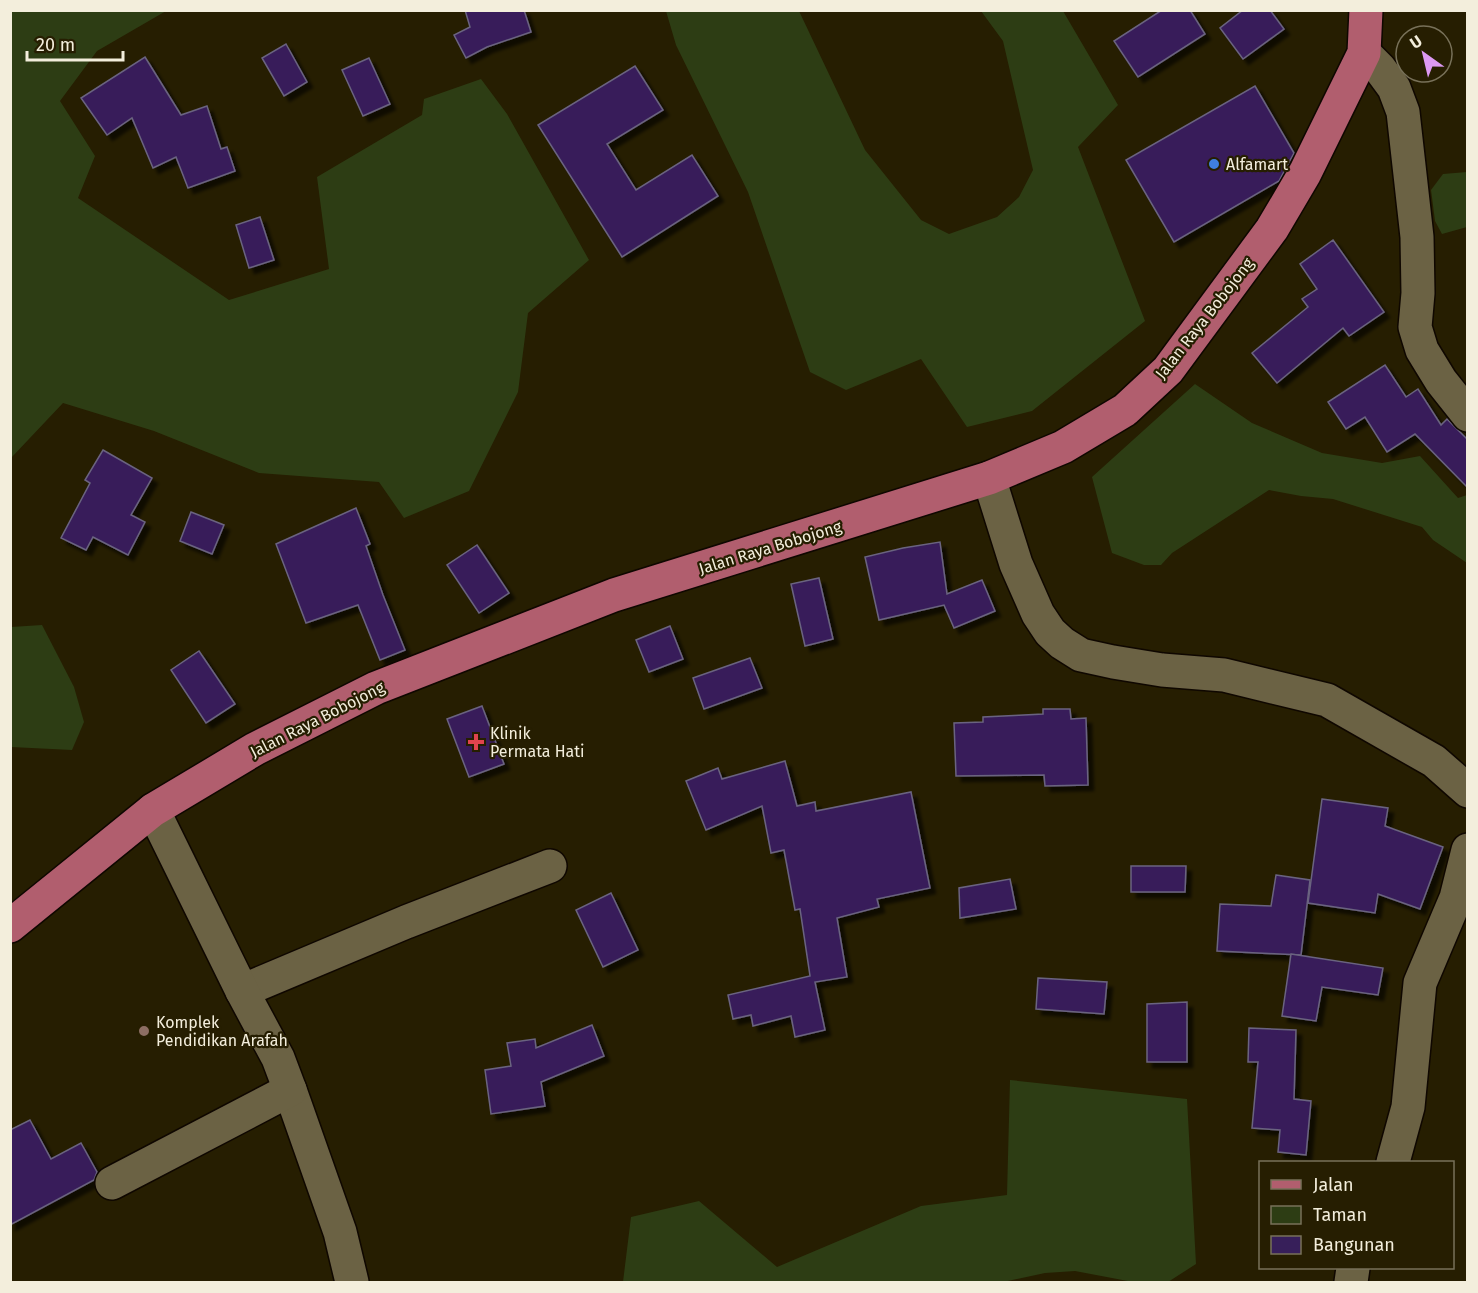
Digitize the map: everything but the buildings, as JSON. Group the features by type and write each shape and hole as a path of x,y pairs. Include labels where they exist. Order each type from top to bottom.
{"main road":[{"name":"Jalan Raya Bobojong","path":"10,926 153,810 255,749 376,688 614,595 989,478 1063,447 1125,410 1168,370 1272,228 1305,173 1364,53 1366,10"}],"street":[{"path":"1364,53 1394,88 1403,112 1416,237 1418,293 1415,327 1422,350 1441,381 1467,415"},
{"path":"989,478 1016,564 1033,604 1050,632 1062,644 1081,655 1113,663 1224,675 1328,700 1434,761 1467,791"},
{"path":"153,810 242,991 278,1058 339,1232 352,1282"},
{"path":"1393,1161 1408,1107 1420,983 1456,898 1467,850"},
{"path":"242,991 406,922 550,866"},
{"path":"112,1183 290,1090"}],"green space":[{"path":"11,11 166,11 97,51 60,101 95,156 78,198 229,300 329,269 317,177 422,115 424,99 481,79 507,114 589,260 528,313 518,392 469,491 404,518 379,482 259,473 154,431 63,403 11,458"},
{"path":"666,11 799,11 865,150 921,220 949,234 997,217 1019,197 1033,170 1003,41 981,11 1063,11 1118,105 1078,147 1145,321 1032,411 967,427 921,359 846,390 810,372 748,192 676,45"},
{"path":"1467,172 1467,227 1442,234 1435,221 1431,190 1443,174"},
{"path":"1195,384 1252,423 1322,453 1382,463 1420,456 1458,498 1467,495 1467,563 1433,540 1422,527 1333,499 1269,490 1172,553 1161,565 1144,565 1112,553 1092,477"},
{"path":"42,625 74,687 84,722 72,750 11,747 11,627"},
{"path":"1010,1080 1187,1099 1196,1264 1168,1282 1133,1282 1075,1271 1045,1273 1003,1282 623,1282 631,1217 699,1201 777,1267 921,1206 1007,1195"}],"place":[{"name":"Alfamart","path":"1214,164"},
{"name":"Klinik Permata Hati","path":"476,742"},
{"name":"Komplek Pendidikan Arafah","path":"144,1031"}]}
